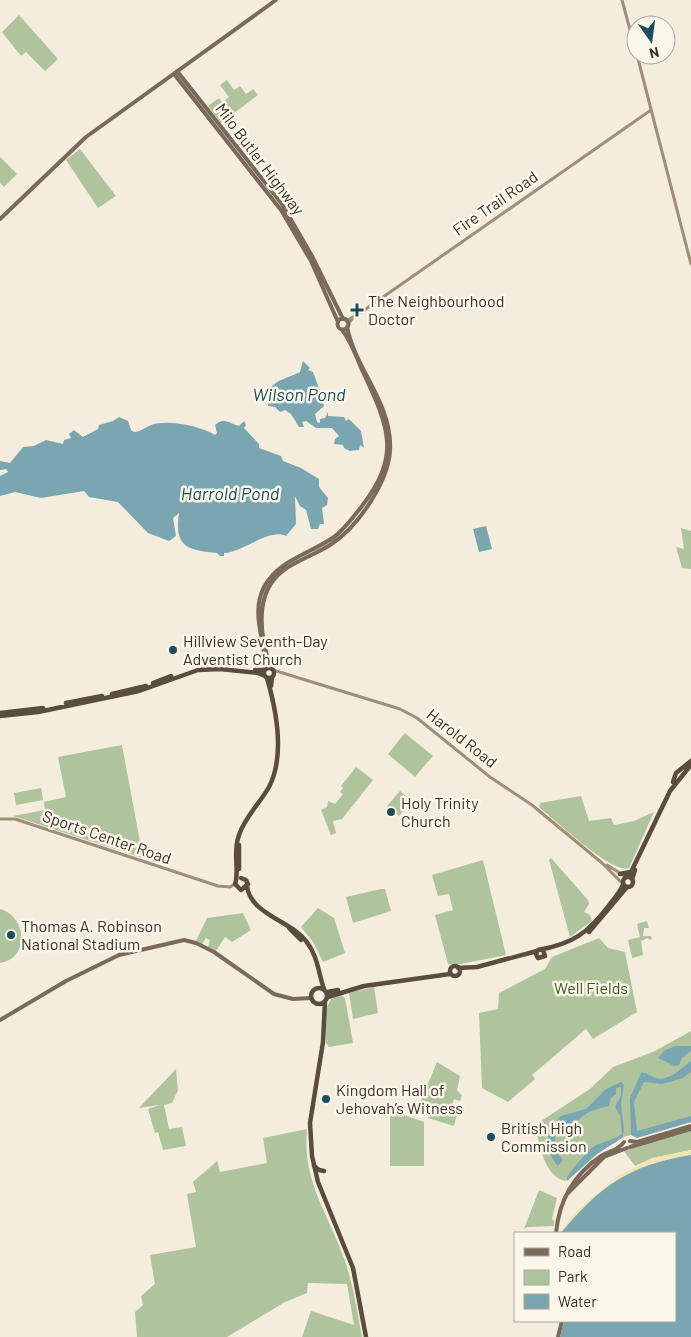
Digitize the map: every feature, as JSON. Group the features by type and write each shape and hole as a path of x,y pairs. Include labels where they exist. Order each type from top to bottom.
{"highway":[{"path":"0,715 143,687 185,670 201,666 269,669"},
{"path":"0,715 38,712 138,692 198,670 220,668 258,673 269,677"},
{"path":"269,669 269,677"},
{"path":"269,669 280,733 280,762 272,785 242,835 238,856 239,884 259,910 291,930 304,943 319,976 318,988 311,995 314,1002 320,1003"},
{"path":"628,878 670,791 676,774 691,761"},
{"path":"670,791 691,767"},
{"path":"459,970 526,957 542,959 587,934 606,914 628,878 672,791 691,767"},
{"path":"620,874 632,870"},
{"path":"624,885 632,885 628,878"},
{"path":"239,884 247,880 249,894 258,906 299,932 311,947 325,986 336,991"},
{"path":"239,884 247,886"},
{"path":"320,1003 326,995 336,991 450,972 454,967 459,970 477,967 536,951 556,948 583,934 604,912 624,885"},
{"path":"543,950 545,956"},
{"path":"536,951 537,957"},
{"path":"326,995 364,986 450,972 456,976 459,970"},
{"path":"321,972 326,995 323,1041 310,1123 313,1165 321,1191 355,1274 366,1337"},
{"path":"318,988 326,995"},
{"path":"320,1003 324,1014"},
{"path":"321,1054 328,1048 323,1041"},
{"path":"313,1165 316,1169 324,1171"}],"main road":[{"path":"0,219 85,137 276,0"},
{"path":"622,0 626,15"},
{"path":"639,65 691,264"},
{"name":"Milo Butler Highway","path":"176,73 282,210 311,261 338,322 338,327 342,330"},
{"name":"Milo Butler Highway","path":"176,73 282,204 311,254 346,323 387,418 390,440 388,466 378,490 345,532 331,545 284,570 268,587 263,601 261,616 269,669"},
{"name":"Fire Trail Road","path":"346,323 651,110"},
{"path":"269,669 258,617 260,600 267,582 283,565 329,540 343,529 375,489 386,461 387,438 382,414 342,330 346,323 338,322"},
{"name":"Harold Road","path":"269,669 400,709 417,718 490,777 532,805 602,862 628,878"},
{"name":"Harold Road","path":"269,677 286,675"},
{"name":"Sports Center Road","path":"0,819 20,821 214,887 239,884"},
{"name":"Harold Road","path":"602,862 624,885"},
{"path":"0,1020 66,981 118,955 184,940 206,948 274,994 287,997 311,995"},
{"path":"556,1232 561,1202 571,1184 599,1157 617,1149 624,1142 637,1142 691,1127"},
{"path":"556,1232 569,1190 604,1157 691,1127"},
{"path":"628,1148 630,1141"},
{"path":"624,1142 628,1148"},
{"path":"558,1337 562,1322"}],"green space":[{"path":"19,15 58,59 45,71 26,52 21,56 2,32"},
{"path":"227,80 234,90 240,86 246,94 253,89 258,95 221,123 208,106 219,98 222,102 229,97 220,85"},
{"path":"80,149 116,196 98,208 66,160"},
{"path":"0,157 17,174 4,187 0,183"},
{"path":"681,528 691,531 691,569 682,568 676,547 684,549"},
{"path":"405,733 433,756 415,777 388,754"},
{"path":"122,745 143,858 13,816 45,810 44,802 66,797 58,757"},
{"path":"356,767 373,780 342,819 333,821 336,833 331,835 321,810 327,807 328,801 335,804 343,794 340,792 343,788 341,786"},
{"path":"41,788 43,800 16,805 14,793"},
{"path":"400,791 412,801 399,816 387,806"},
{"path":"581,796 589,821 611,818 614,825 634,821 654,812 629,868 621,868 597,855 539,807 540,803"},
{"path":"551,858 588,900 589,904 584,912 590,915 592,921 570,937 549,860"},
{"path":"483,860 506,955 461,964 448,964 435,915 453,910 449,894 438,896 432,875"},
{"path":"385,889 391,911 353,923 346,897"},
{"path":"318,908 334,918 345,953 323,962 313,942 301,927"},
{"name":"Thomas A. Robinson National Stadium","path":"0,909 9,913 16,920 20,928 21,937 20,946 16,954 10,960 0,963"},
{"path":"243,913 251,930 232,942 225,937 216,951 208,947 210,940 206,938 202,944 196,941 207,918"},
{"path":"647,921 649,928 644,928 643,936 651,936 652,939 649,940 648,938 641,941 643,955 632,958 628,940 640,937 637,924"},
{"name":"Well Fields","path":"599,938 608,948 625,952 637,1012 593,1039 586,1029 532,1075 535,1079 508,1102 482,1088 479,1013 498,1009 499,993 545,969 552,957"},
{"path":"374,987 378,1013 353,1019 349,993"},
{"path":"341,995 345,998 353,1043 329,1047 326,1043 326,1009 331,999"},
{"path":"691,1031 691,1122 646,1131 614,1141 594,1153 566,1181 553,1174 541,1150 536,1126 538,1123 590,1089 613,1067 655,1051"},
{"path":"437,1062 460,1076 457,1090 462,1096 460,1101 454,1099 451,1108 458,1110 454,1126 428,1118 429,1115 423,1113 425,1106 420,1103"},
{"path":"176,1069 178,1090 172,1103 164,1105 169,1129 182,1127 186,1146 163,1150 158,1132 155,1133 148,1109 160,1105 139,1108"},
{"path":"390,1110 424,1122 424,1166 390,1166"},
{"path":"307,1129 306,1147 312,1180 344,1258 362,1337 302,1337 311,1311 354,1325 347,1284 308,1283 307,1293 285,1302 227,1337 137,1337 135,1312 143,1305 141,1296 155,1284 150,1255 196,1247 187,1194 196,1192 193,1182 217,1161 220,1172 267,1163 263,1138"},
{"path":"691,1130 691,1150 652,1158 635,1166 624,1151 673,1134"},
{"path":"539,1190 557,1198 552,1219 554,1226 527,1227 524,1229"}],"sand":[{"path":"691,1150 691,1159 560,1232 577,1211 616,1177 652,1158"}],"water":[{"name":"Wilson Pond","path":"303,361 310,368 308,370 313,372 320,391 317,399 323,402 324,406 315,414 317,422 320,423 320,419 325,418 328,412 328,416 344,417 346,421 349,419 361,431 364,448 360,445 359,450 350,451 344,448 343,445 334,444 335,439 339,436 332,428 316,428 306,421 302,422 304,427 299,427 291,414 285,410 280,412 275,407 268,406 267,398 272,387 281,380 300,372"},
{"name":"Harrold Pond","path":"119,417 128,421 131,430 134,432 157,423 174,423 193,426 215,435 217,433 215,425 218,422 224,421 239,426 244,421 246,425 244,428 259,444 259,448 281,456 283,461 301,468 319,479 319,487 328,498 327,505 322,508 324,524 320,524 318,529 311,529 306,510 300,506 295,496 296,524 286,536 280,534 272,535 220,556 217,553 190,548 185,545 179,533 179,513 173,518 176,536 169,541 148,533 118,502 89,497 84,491 41,498 15,492 0,496 0,476 8,472 6,469 0,470 0,461 10,463 23,447 34,446 46,440 63,444 64,440 71,438 69,434 74,430 83,437 98,429 99,425"},
{"path":"486,526 492,549 479,552 473,529"},
{"path":"676,1046 691,1046 691,1051 682,1058 679,1065 674,1066 658,1058 665,1050"},
{"path":"691,1061 691,1072 683,1078 662,1084 644,1082 634,1102 637,1131 691,1116 691,1122 637,1138 631,1135 630,1098 641,1073 661,1079 675,1074"},
{"path":"621,1082 624,1085 621,1103 624,1131 622,1138 597,1154 567,1181 572,1170 593,1147 622,1134 620,1116 615,1107 621,1095 621,1087 616,1088 616,1094 611,1098 609,1106 586,1114 569,1131 555,1133 555,1150 563,1160 558,1166 553,1160 548,1147 551,1128 561,1116 586,1109 606,1089"},
{"path":"691,1155 691,1337 560,1337 564,1322 676,1322 676,1232 562,1232 589,1202 617,1180 650,1165"}],"place":[{"name":"The Neighbourhood Doctor","path":"357,310"},
{"name":"Hillview Seventh-Day Adventist Church","path":"173,650"},
{"name":"Holy Trinity Church","path":"391,812"},
{"name":"Thomas A. Robinson National Stadium","path":"11,935"},
{"name":"Kingdom Hall of Jehovah’s Witness","path":"326,1099"},
{"name":"British High Commission","path":"491,1137"}]}
